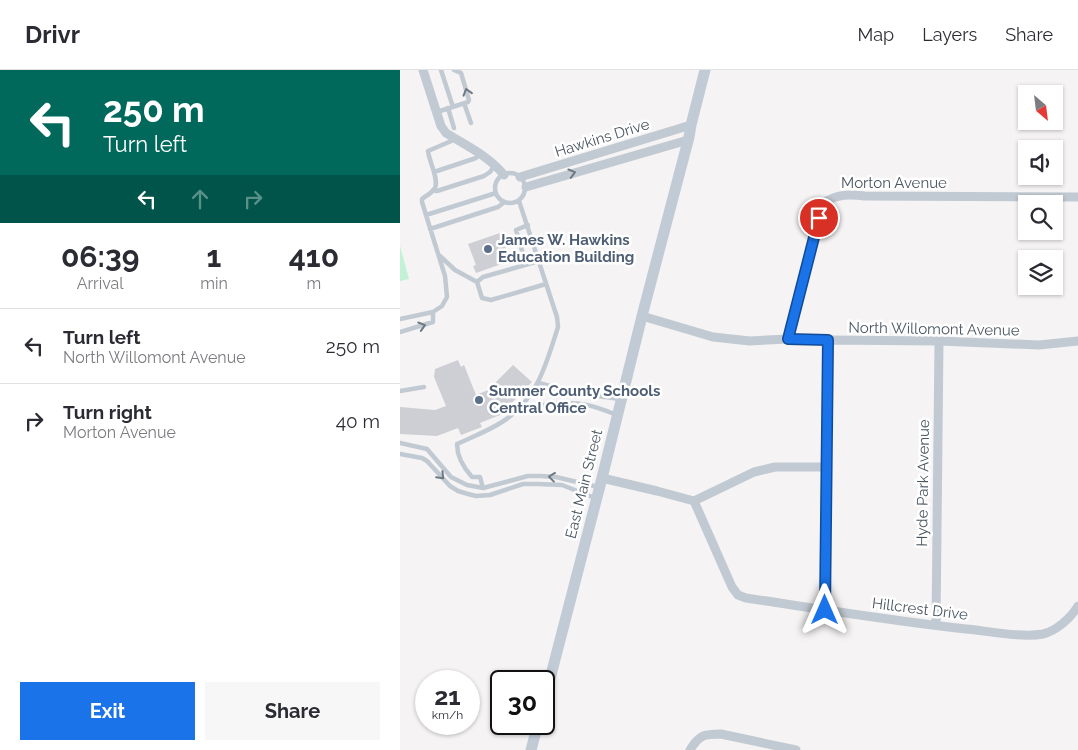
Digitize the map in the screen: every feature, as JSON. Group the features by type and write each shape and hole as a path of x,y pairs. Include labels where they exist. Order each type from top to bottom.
{"street":[{"path":"423,70 441,126 446,133 488,159 504,174"},
{"name":"East Main Street","path":"552,670 705,70"},
{"name":"Hawkins Drive","path":"520,177 691,125"},
{"name":"Hawkins Drive","path":"526,187 688,140"},
{"name":"Morton Avenue","path":"788,339 823,203 833,197 851,194 875,196 1078,197"},
{"name":"North Willomont Avenue","path":"642,316 713,337 750,340 939,341 1039,345 1078,341"},
{"path":"825,610 828,340"},
{"name":"Hyde Park Avenue","path":"936,625 939,341"},
{"path":"599,488 656,491 694,501 754,472 775,467 826,467"},
{"name":"Hillcrest Drive","path":"694,501 732,587 738,595 746,598 936,625 1024,635 1044,634 1061,625 1074,614 1078,606"},
{"path":"690,750 696,740 702,736 721,734 796,750"},
{"path":"531,750 535,735"}],"lane":[{"path":"441,70 454,128"},
{"path":"436,112 468,102 469,100 461,73 454,70"},
{"path":"464,103 470,123"},
{"path":"400,319 433,312 442,306 447,297 445,276 422,199 436,185 428,151 456,139"},
{"path":"434,172 476,158 480,154"},
{"path":"433,190 437,191 484,176 495,165"},
{"name":"Hawkins Drive","path":"504,174 512,173 520,177"},
{"path":"504,174 497,180 496,193 498,197 510,203 519,200 524,194 526,187 520,177"},
{"path":"426,215 496,193"},
{"path":"483,488 480,477 472,477 460,460 457,444 503,422 530,397 538,383 558,327 557,317 519,200"},
{"path":"430,229 498,207 504,201"},
{"path":"526,264 516,230 528,226"},
{"path":"437,252 455,270 477,282 482,298 491,300 546,284"},
{"path":"477,282 483,277 539,261"},
{"path":"400,332 433,322 433,312"},
{"path":"538,383 598,396 622,399"},
{"path":"400,391 424,388"},
{"path":"518,409 569,403 585,405 618,415"},
{"path":"400,443 427,449 451,478 467,485 483,488 528,476 540,476 556,477 599,488"},
{"path":"400,454 422,458 450,486 458,491 476,496 490,495 523,484 599,488"}],"green space":[{"path":"400,246 409,279 400,281"}],"building":[{"name":"James W. Hawkins Education Building","path":"500,233 508,254 511,253 513,260 476,273 473,266 476,265 468,244"},
{"name":"Sumner County Schools Central Office","path":"458,360 461,367 464,365 476,395 488,390 513,365 532,382 500,415 480,423 482,427 461,435 458,428 437,436 400,434 400,407 435,410 446,406 434,377 435,369"}],"place":[{"name":"James W. Hawkins Education Building","path":"488,249"},
{"name":"Sumner County Schools Central Office","path":"479,400"}],"route":[{"path":"819,218 788,339 828,340 825,610"}]}
